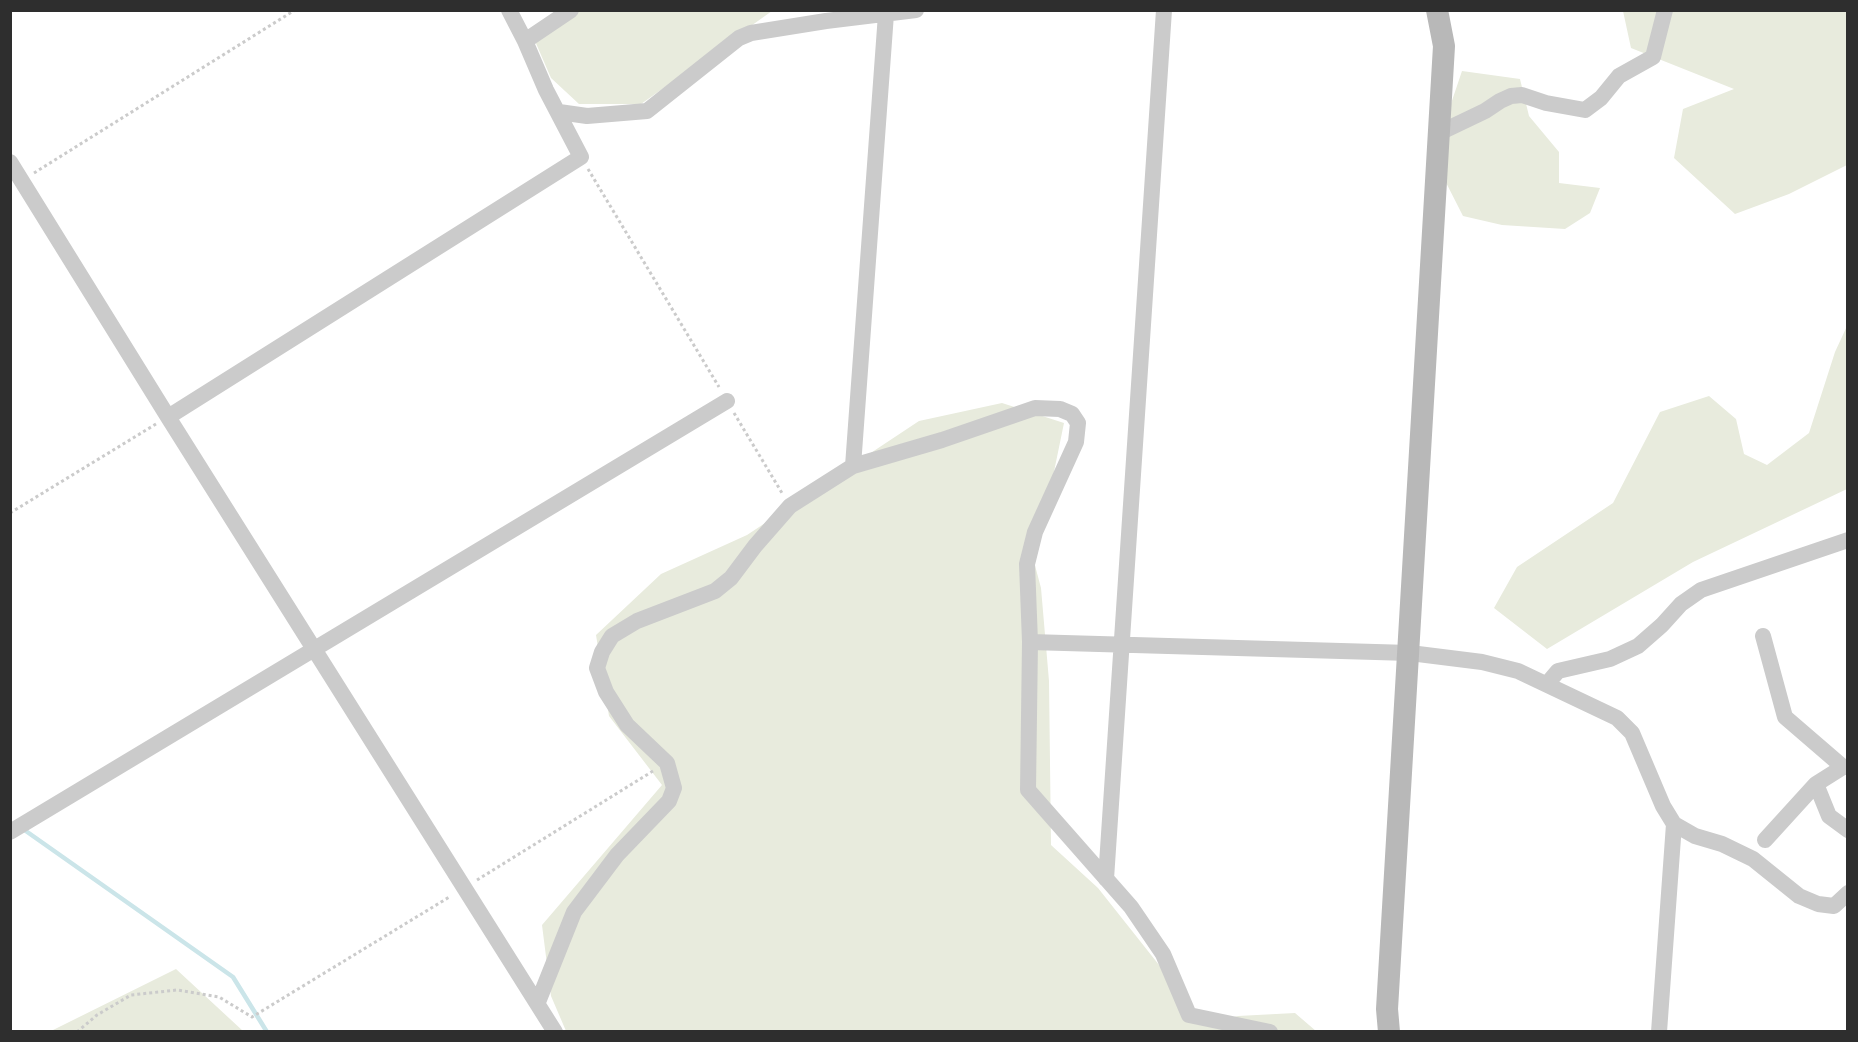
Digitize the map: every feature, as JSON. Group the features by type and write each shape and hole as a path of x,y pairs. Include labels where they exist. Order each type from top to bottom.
{"street":[{"path":"168,417 581,157 546,90 509,10"},
{"path":"525,41 571,10"},
{"path":"559,112 587,116 647,111 745,35 797,25 916,10"},
{"path":"1106,879 1164,10"},
{"path":"1389,1032 1387,1009 1410,653 1444,46 1437,10"},
{"path":"1439,133 1511,96 1521,95 1546,103 1585,110 1601,98 1618,76 1653,57 1665,10"},
{"path":"853,466 886,14"},
{"path":"10,162 555,1032"},
{"path":"10,832 727,401"},
{"path":"538,1002 574,912 617,855 669,801 674,788 667,763 627,725 606,692 597,668 602,652 612,636 637,621 715,591 731,578 790,506 853,466 942,440 1035,408 1060,409 1072,414 1078,423 1076,442 1035,532 1027,564 1030,642 1028,790 1131,907 1163,954 1189,1015 1270,1032"},
{"path":"1547,684 1558,671 1610,658 1638,646 1681,604 1701,590 1848,540"},
{"path":"1763,636 1785,717 1845,767 1816,784 1765,840"},
{"path":"1030,642 1410,653 1482,662 1518,671 1617,718 1632,734 1663,806 1674,825 1695,836 1722,844 1753,859 1800,896 1818,904 1841,906 1848,893"},
{"path":"1816,784 1829,816 1848,830"},
{"path":"1659,1032 1674,825"}],"path":[{"path":"22,180 295,10"},
{"path":"581,157 790,506"},
{"path":"10,513 168,417"},
{"path":"77,1032 98,1015 131,995 177,990 219,997 252,1017 667,763"}],"shaded area":[{"path":"573,11 772,11 641,104 579,104 551,78 535,41"},
{"path":"1623,11 1847,11 1847,165 1789,194 1735,214 1674,158 1683,109 1734,89 1631,48"},
{"path":"1462,71 1520,79 1529,116 1559,152 1559,183 1600,188 1590,213 1565,229 1502,225 1463,216 1433,157"},
{"path":"1847,326 1847,489 1693,562 1547,649 1494,608 1517,567 1613,503 1660,412 1709,396 1736,419 1744,454 1767,465 1809,433 1835,352"},
{"path":"1002,403 1064,423 1050,491 1029,543 1041,588 1049,681 1051,845 1098,888 1205,1023 1238,1016 1295,1013 1316,1031 566,1031 551,996 542,925 662,785 609,716 596,635 661,574 747,535 919,421"},
{"path":"176,969 243,1031 51,1031"}],"waterway":[{"path":"23,829 233,977 267,1032"}]}
